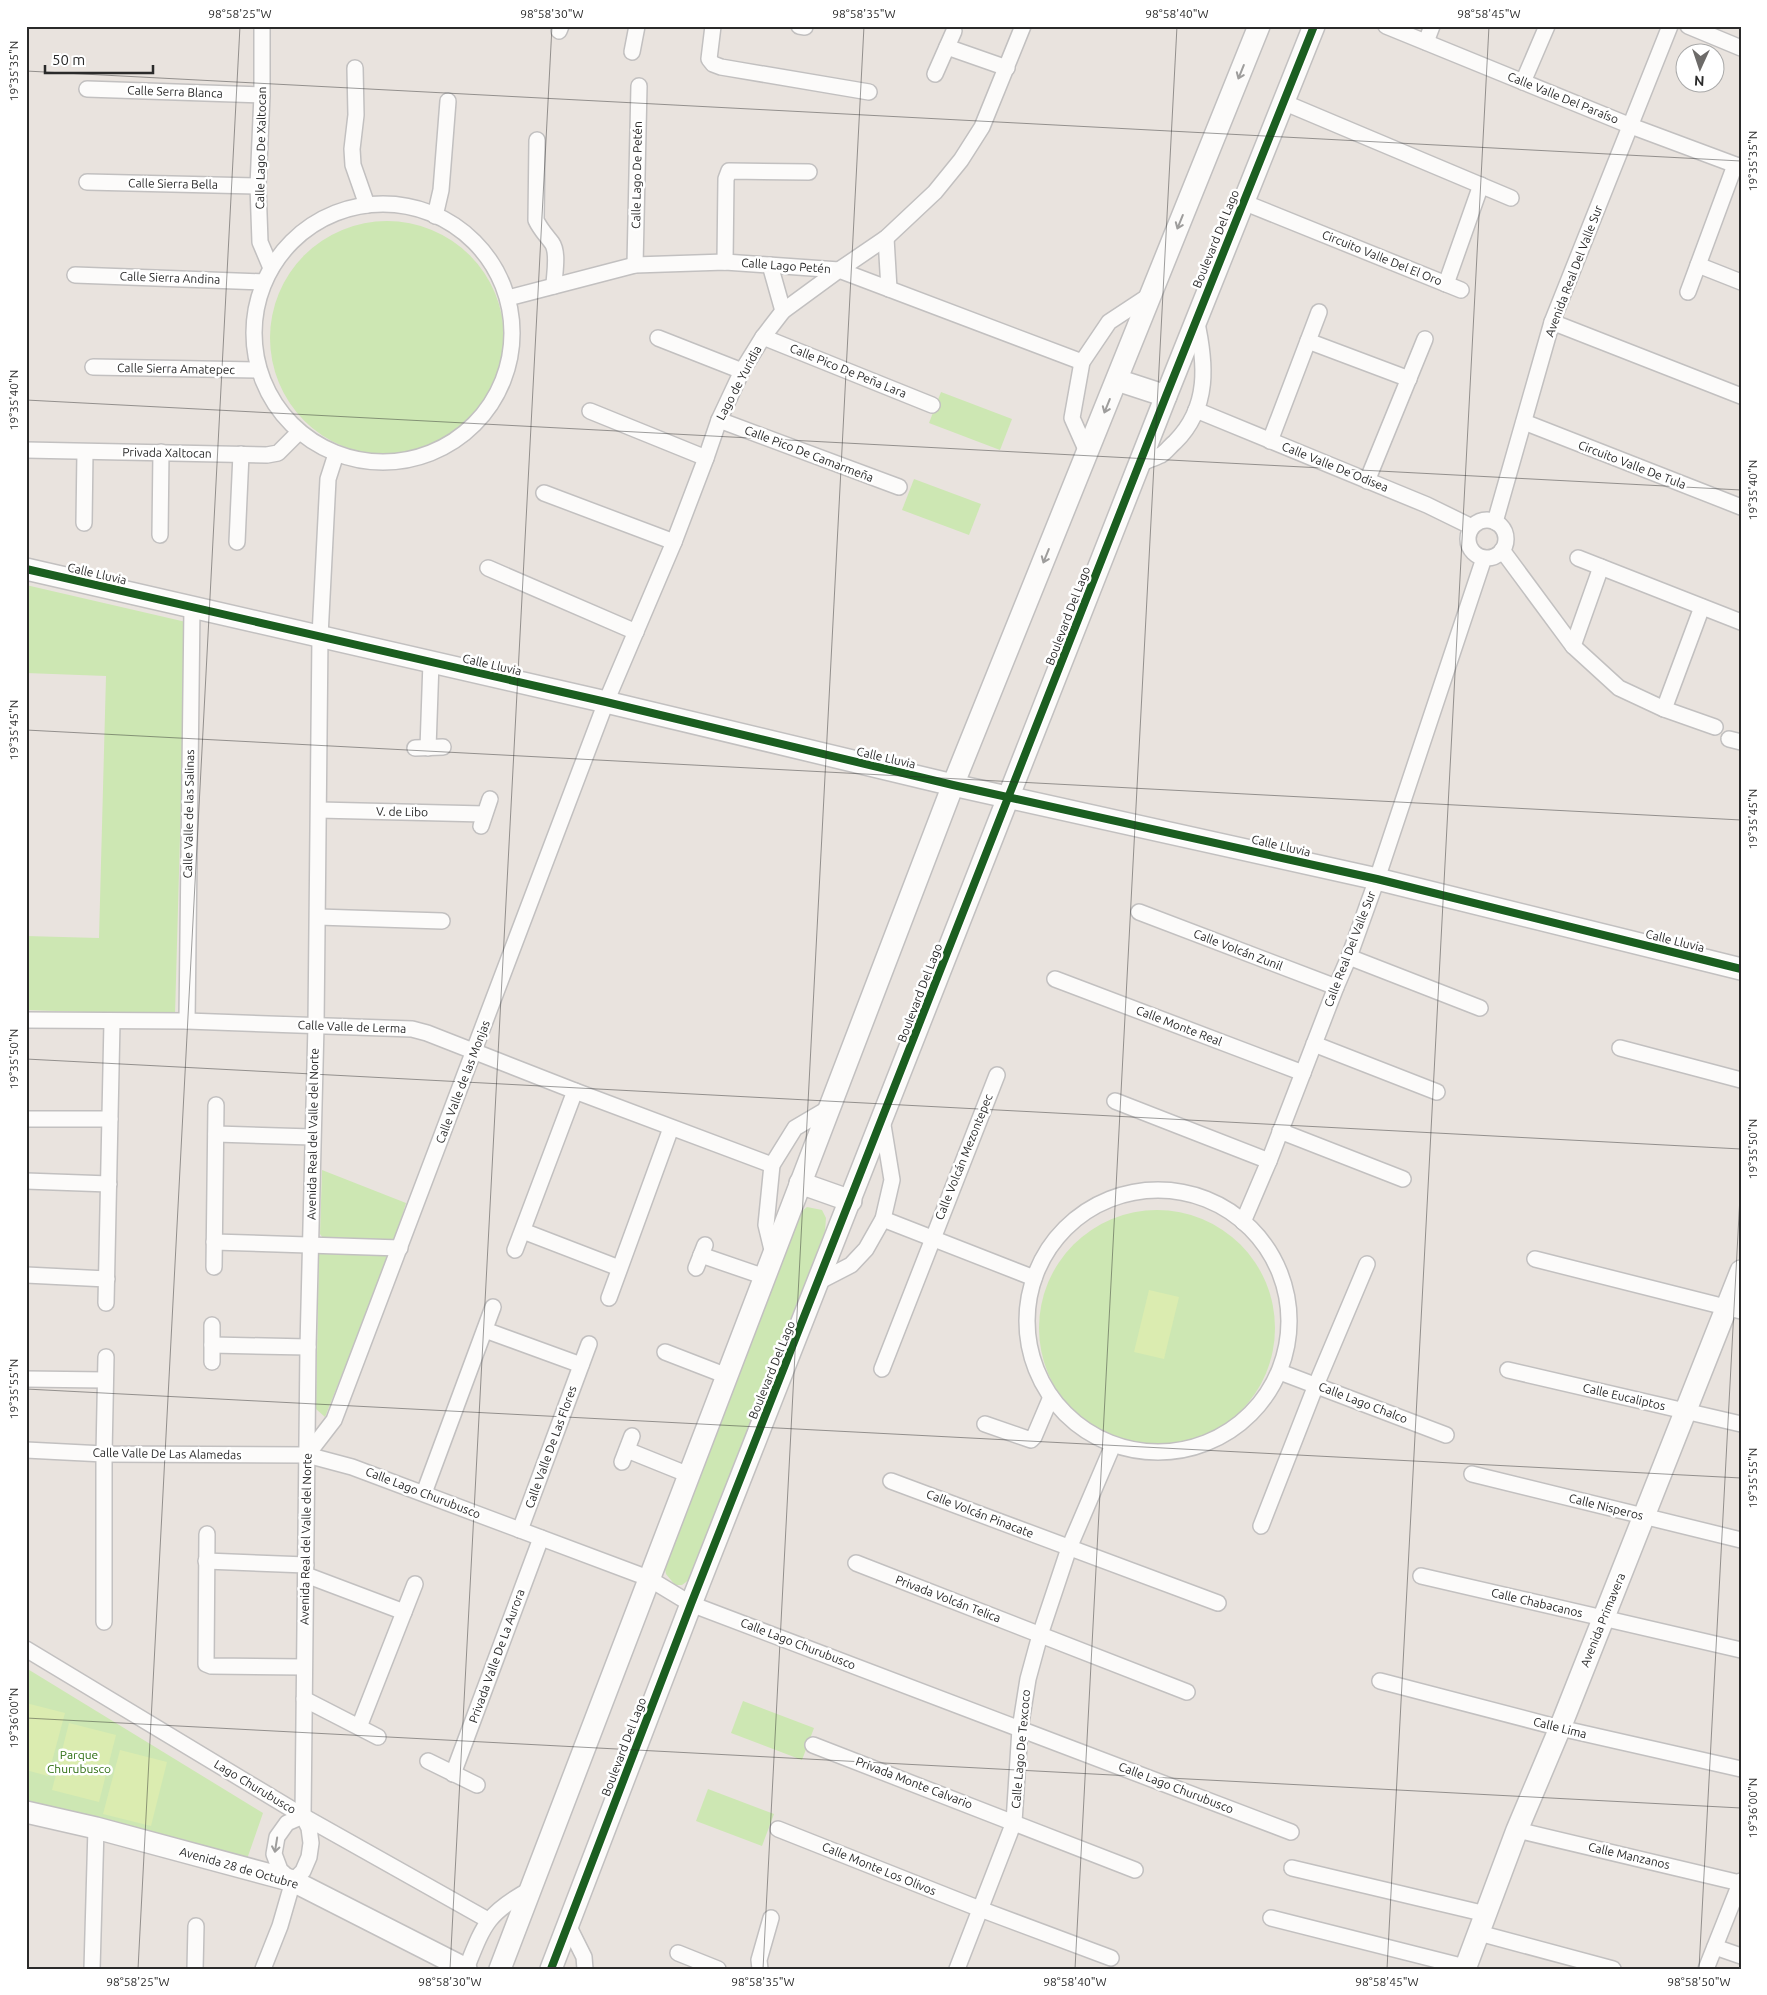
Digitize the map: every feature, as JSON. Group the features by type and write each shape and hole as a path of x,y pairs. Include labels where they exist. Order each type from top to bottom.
{"street":[{"name":"Calle Lago De Xaltocan","path":"262,26 262,95 258,186 260,242 268,275"},
{"path":"632,52 637,26"},
{"path":"713,26 709,59 713,64 721,67 869,92"},
{"path":"799,26 805,27"},
{"name":"Lago de Yuridia","path":"606,702 674,542 719,420 742,372 763,337 783,311 886,238 935,192 961,160 982,127 1023,26"},
{"path":"500,1969 953,785 1259,26"},
{"name":"Boulevard Del Lago","path":"551,1969 691,1604 820,1281 882,1118 1242,202 1314,26"},
{"name":"Calle Valle Del Paraíso","path":"1386,26 1630,126 1738,166"},
{"path":"1426,42 1432,26"},
{"path":"1523,82 1547,26"},
{"name":"Avenida Real Del Valle Sur","path":"1495,522 1552,322 1670,26"},
{"path":"1688,26 1741,48"},
{"path":"935,74 954,31"},
{"path":"947,47 1007,68"},
{"path":"355,68 356,115 353,165 367,206"},
{"name":"Calle Lago De Petén","path":"634,264 639,86"},
{"name":"Calle Serra Blanca","path":"87,89 262,95"},
{"path":"436,216 441,190 448,101"},
{"path":"1283,102 1511,198"},
{"path":"537,140 536,220 540,229 553,244 554,286"},
{"path":"1688,292 1738,166"},
{"path":"725,262 727,174 729,171 809,172"},
{"name":"Calle Sierra Bella","path":"88,182 258,186"},
{"name":"Circuito Valle Del El Oro","path":"1242,202 1446,284 1481,185"},
{"path":"367,206 402,206 436,216 455,227 473,241 500,277 508,298 512,330 509,362 499,392 481,418 456,440 428,455 397,462 364,461 336,454 321,447 299,432 282,414 268,393 258,370 253,326 268,275 291,243 302,233 322,220 344,211 367,206"},
{"path":"886,238 889,289"},
{"name":"Calle Lago Petén","path":"508,298 634,264 725,262 839,270 1082,362"},
{"path":"1698,264 1741,282"},
{"path":"770,265 783,311"},
{"name":"Calle Sierra Andina","path":"75,275 268,275"},
{"path":"1446,284 1461,290"},
{"path":"1088,454 1072,418 1082,362 1109,322 1150,295"},
{"path":"1270,441 1319,312"},
{"path":"1139,464 1162,454 1187,428 1196,410 1203,384 1201,341 1196,319"},
{"path":"1552,322 1741,396"},
{"name":"Calle Pico De Peña Lara","path":"763,337 932,405"},
{"path":"658,338 742,372"},
{"path":"1367,481 1425,339"},
{"path":"1308,341 1409,379"},
{"name":"Calle Sierra Amatepec","path":"94,367 258,370"},
{"path":"1117,380 1166,396"},
{"name":"Calle Valle De Odisea","path":"1196,410 1427,505 1472,527"},
{"path":"590,411 706,458"},
{"name":"Calle Pico De Camarmeña","path":"719,420 899,487"},
{"name":"Circuito Valle De Tula","path":"1524,422 1741,507"},
{"name":"Privada Xaltocan","path":"26,450 278,453 299,432"},
{"path":"84,523 85,452"},
{"path":"160,536 161,452"},
{"path":"237,542 241,454"},
{"name":"Avenida Real del Valle del Norte","path":"263,1969 280,1926 293,1882 306,1864 311,1843 309,1828 303,1816 304,1667 308,1347 318,917 320,636 328,479 336,454"},
{"path":"544,494 674,542"},
{"path":"1487,520 1495,522 1505,534 1505,543 1502,550 1497,555 1484,558 1474,554 1469,546 1468,536 1472,527 1478,522 1487,520"},
{"path":"1502,550 1573,646 1619,688 1664,709 1716,727"},
{"name":"Calle Real Del Valle Sur","path":"1243,1222 1349,957 1377,879 1484,558"},
{"path":"1578,558 1741,622"},
{"path":"1573,646 1601,567"},
{"path":"488,568 636,632"},
{"name":"Calle Lluvia","path":"26,569 606,702 953,785 1377,879 1741,969"},
{"path":"1664,709 1702,606"},
{"name":"Calle Valle de las Salinas","path":"187,1022 192,607"},
{"path":"431,662 421,748 443,747"},
{"name":"Calle Valle de las Monjas","path":"307,1455 334,1420 606,702"},
{"name":"V. de Libo","path":"319,810 482,820 490,799"},
{"name":"Calle Volcán Zunil","path":"1140,912 1336,987"},
{"path":"318,917 442,921"},
{"path":"1349,957 1480,1008"},
{"name":"Calle Monte Real","path":"1056,979 1302,1073"},
{"name":"Calle Valle de Lerma","path":"26,1020 316,1025 412,1029 772,1165"},
{"path":"106,1303 112,1022"},
{"path":"1314,1044 1437,1092"},
{"path":"1620,1048 1741,1080"},
{"name":"Calle Volcán Mezontepec","path":"882,1369 997,1075"},
{"path":"516,1250 575,1091"},
{"path":"1115,1101 1269,1161"},
{"path":"214,1267 216,1105"},
{"path":"773,1254 766,1226 772,1165 795,1128 829,1108"},
{"path":"820,1281 851,1265 866,1249 883,1219 892,1180 882,1118"},
{"path":"26,1119 110,1119"},
{"path":"609,1298 671,1128"},
{"path":"1280,1131 1403,1179"},
{"path":"216,1134 312,1137"},
{"path":"26,1181 109,1184"},
{"path":"800,1183 851,1200"},
{"path":"1155,1191 1186,1194 1216,1204 1243,1222 1262,1242 1272,1257 1286,1291 1290,1318 1288,1345 1280,1372 1263,1400 1240,1424 1211,1441 1179,1451 1145,1452 1113,1444 1078,1425 1051,1397 1032,1360 1026,1319 1034,1278 1048,1250 1068,1226 1094,1207 1123,1195 1155,1191"},
{"path":"883,1219 1034,1278"},
{"path":"522,1231 619,1268"},
{"path":"214,1242 400,1248"},
{"path":"700,1256 765,1277"},
{"path":"1535,1259 1734,1310"},
{"path":"1261,1526 1316,1385 1367,1264"},
{"name":"Avenida Primavera","path":"1465,1968 1517,1830 1645,1517 1685,1412 1734,1310 1741,1271"},
{"path":"26,1275 107,1279"},
{"path":"424,1493 493,1306"},
{"path":"212,1324 212,1362"},
{"path":"485,1330 581,1365"},
{"name":"Calle Valle De Las Flores","path":"520,1530 589,1344"},
{"path":"212,1345 308,1347"},
{"path":"665,1352 727,1376"},
{"path":"104,1622 104,1380 106,1357"},
{"name":"Calle Eucaliptos","path":"1508,1370 1741,1424"},
{"name":"Calle Lago Chalco","path":"1280,1372 1446,1435"},
{"path":"26,1379 104,1380"},
{"path":"985,1424 1031,1440 1051,1397"},
{"name":"Calle Lago De Texcoco","path":"957,1969 1014,1822 1020,1729 1028,1679 1040,1634 1069,1548 1113,1444"},
{"name":"Calle Valle De Las Alamedas","path":"26,1450 104,1454 307,1455"},
{"path":"627,1450 689,1474"},
{"name":"Calle Lago Churubusco","path":"307,1455 352,1467 648,1578 691,1604 1291,1832"},
{"name":"Calle Nisperos","path":"1472,1474 1741,1540"},
{"name":"Calle Volcán Pinacate","path":"891,1481 1218,1603"},
{"path":"207,1534 206,1664 211,1666 304,1667"},
{"name":"Privada Valle De La Aurora","path":"453,1774 541,1538"},
{"path":"206,1561 306,1570 404,1612"},
{"name":"Privada Volcán Telica","path":"856,1564 1187,1692"},
{"name":"Calle Chabacanos","path":"1421,1576 1741,1650"},
{"path":"359,1727 415,1584"},
{"name":"Lago Churubusco","path":"26,1649 303,1816 488,1920"},
{"name":"Calle Lima","path":"1380,1681 1560,1728 1741,1769"},
{"path":"304,1699 378,1737"},
{"name":"Privada Monte Calvario","path":"813,1745 1135,1870"},
{"path":"428,1761 477,1785"},
{"name":"Avenida 28 de Octubre","path":"26,1812 96,1828 293,1882 466,1969"},
{"path":"293,1882 280,1870 274,1854 277,1837 287,1823 303,1816"},
{"path":"92,1969 96,1828"},
{"name":"Calle Monte Los Olivos","path":"778,1829 980,1909 1111,1958"},
{"name":"Calle Manzanos","path":"1517,1830 1740,1882"},
{"path":"1292,1868 1482,1924 1613,1969"},
{"path":"1706,1969 1740,1882"},
{"path":"466,1969 477,1940 488,1920 505,1903 530,1889"},
{"path":"760,1969 759,1960 771,1918"},
{"path":"1271,1918 1465,1968"},
{"path":"568,1925 584,1957 585,1969"},
{"path":"194,1969 196,1926"},
{"path":"1715,1948 1741,1956"},
{"path":"678,1953 718,1969"}],"green space":[{"path":"387,221 410,223 432,230 452,241 470,255 484,273 495,293 502,315 504,338 502,361 495,383 484,403 470,421 452,435 432,446 410,453 387,455 364,453 342,446 322,435 304,421 290,403 279,383 272,361 270,338 272,315 279,293 290,273 304,255 322,241 342,230 364,223"},
{"path":"941,392 1012,419 1000,450 929,423"},
{"path":"914,479 981,504 969,535 902,510"},
{"path":"26,585 186,622 175,1015 26,1010 26,936 99,938 106,676 26,673"},
{"path":"322,1170 406,1203 394,1242 323,1238 320,1234"},
{"path":"807,1207 822,1210 826,1218 825,1231 693,1577 682,1585 675,1585 666,1574 664,1564 802,1211"},
{"path":"1145,1210 1169,1210 1191,1215 1213,1224 1241,1244 1255,1262 1266,1283 1273,1305 1275,1328 1273,1351 1266,1373 1255,1394 1241,1412 1213,1432 1191,1441 1169,1446 1145,1446 1123,1441 1101,1432 1073,1412 1053,1384 1044,1362 1039,1340 1039,1316 1044,1294 1053,1272 1073,1244 1101,1224 1123,1215"},
{"path":"319,1252 390,1254 325,1417 316,1409"},
{"path":"1149,1290 1179,1297 1164,1359 1134,1352"},
{"name":"Parque Churubusco","path":"26,1668 263,1813 247,1859 26,1803"},
{"path":"743,1701 814,1728 802,1760 731,1733"},
{"path":"26,1703 65,1713 48,1776 26,1770"},
{"path":"69,1723 116,1735 99,1802 52,1790"},
{"path":"120,1750 167,1762 151,1826 103,1814"},
{"path":"708,1789 774,1814 762,1846 696,1821"}],"cycle path":[{"path":"551,1969 691,1604 1166,396 1314,26"},
{"path":"26,569 606,702 953,785 1377,879 1741,969"}]}
